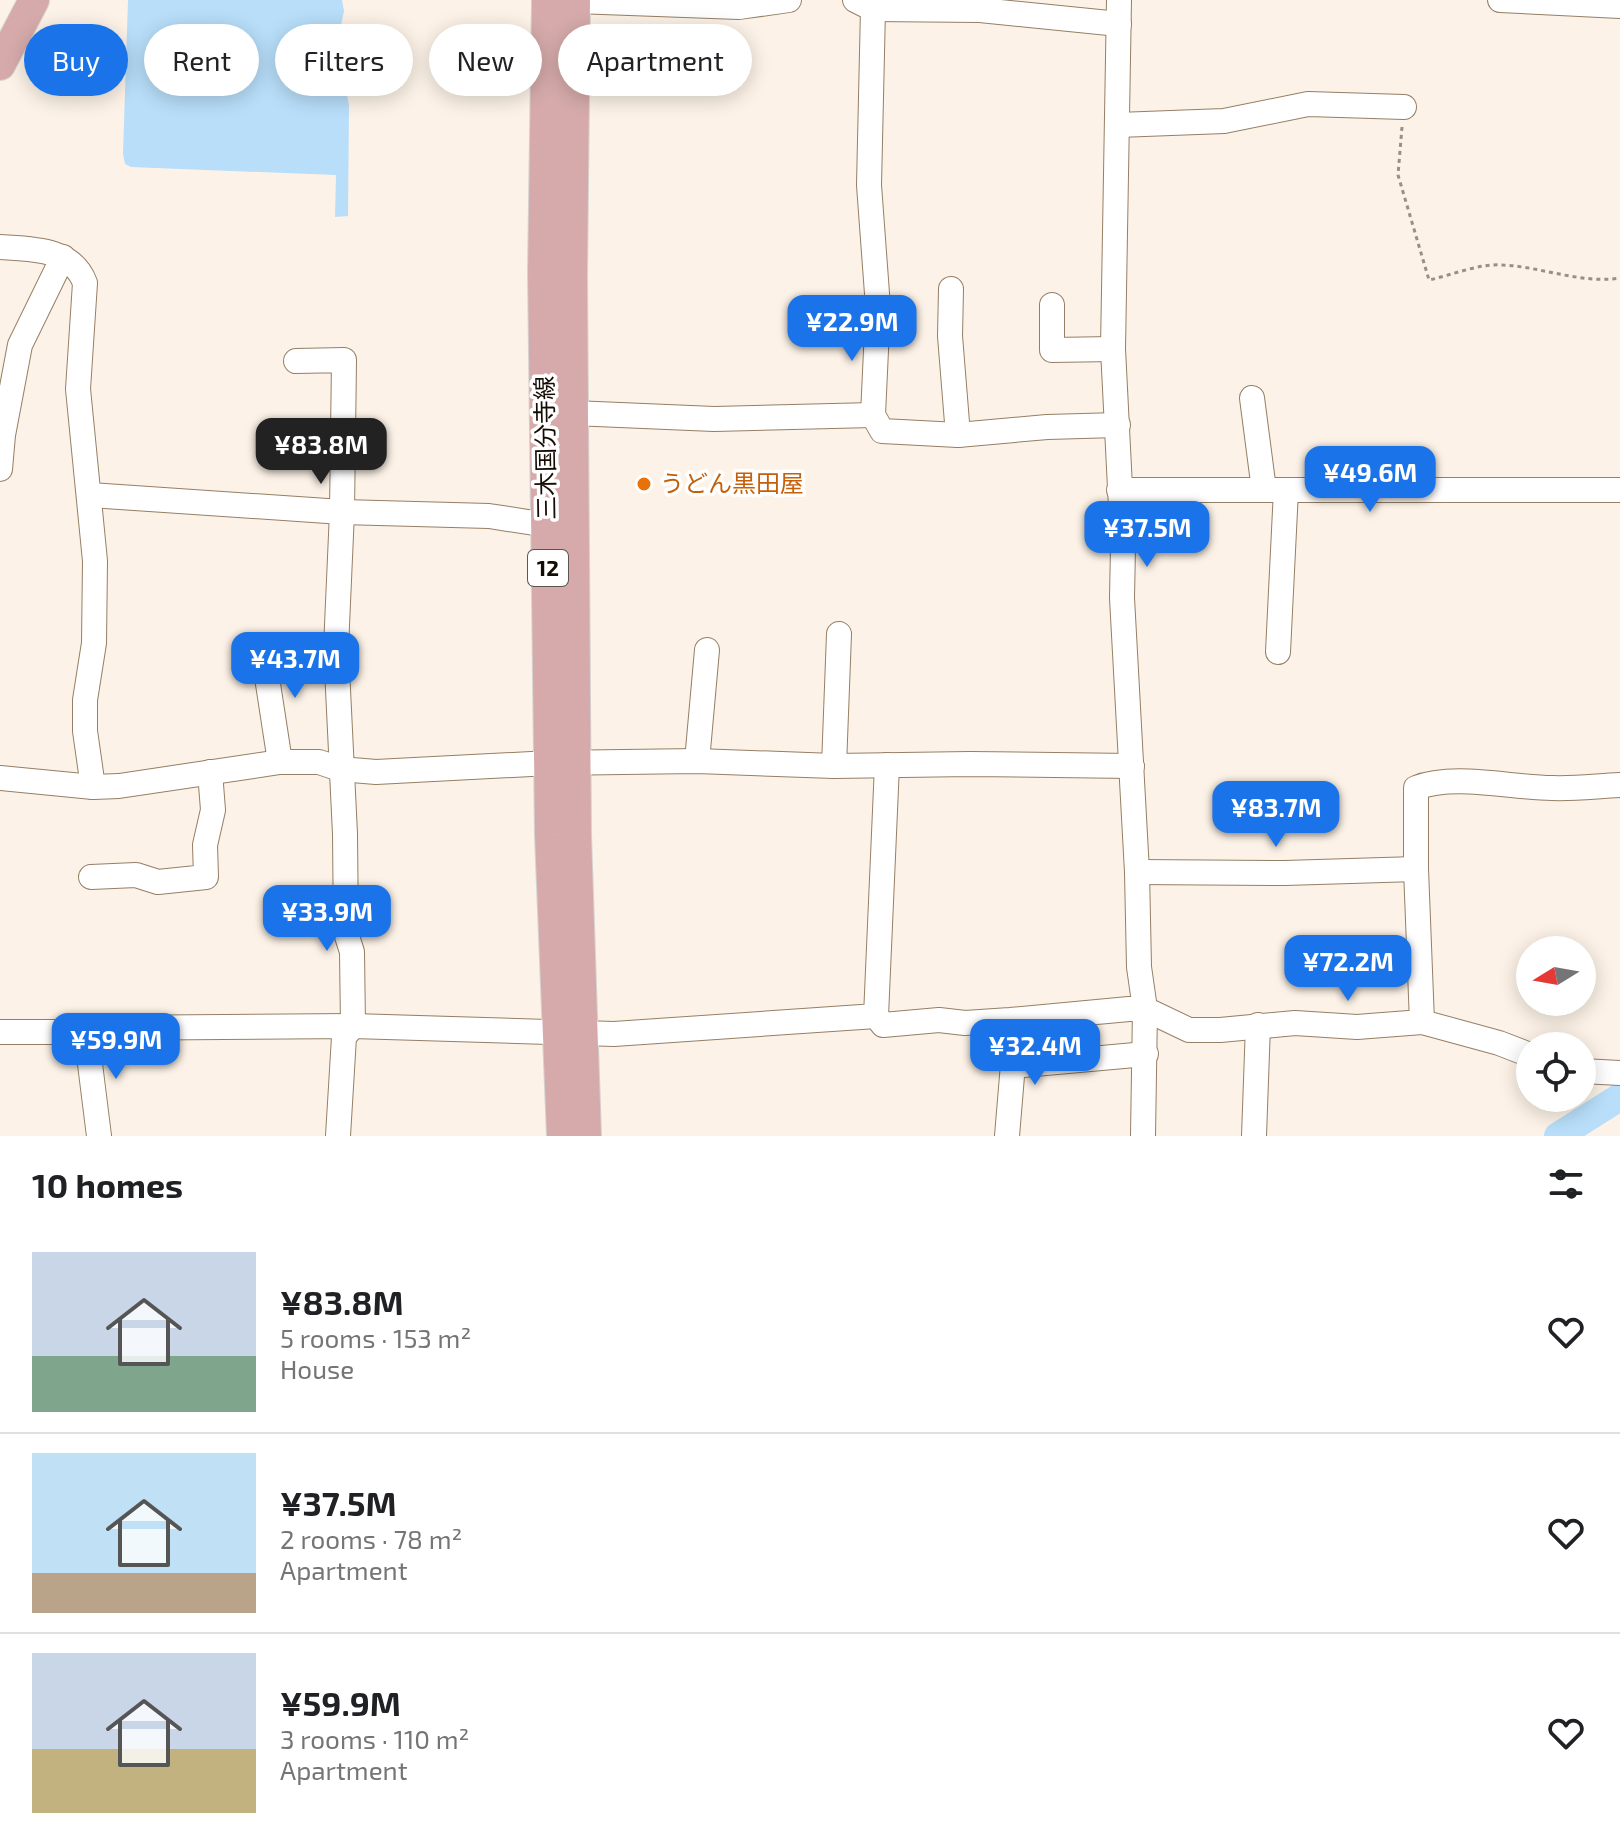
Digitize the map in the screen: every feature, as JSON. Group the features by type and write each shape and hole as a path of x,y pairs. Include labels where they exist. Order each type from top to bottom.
{"main road":[{"path":"0,65 34,0"},
{"name":"三木国分寺線","path":"547,0 543,272 547,525 563,763 570,1032 562,1136"},
{"name":"三木国分寺線","path":"563,763 573,413 575,0"},
{"name":"三木国分寺線","path":"570,1032 586,1136"}],"street":[{"path":"575,0 739,7 789,0"},
{"path":"1500,0 1620,6"},
{"path":"1118,425 1047,427 958,435 882,431 873,415 878,307 869,185 864,4 1119,12 1113,349 1118,425 1137,872 1139,967 1145,1009 1143,1136"},
{"path":"1118,125 1224,121 1308,104 1404,107"},
{"path":"0,247 43,250 63,257 81,273 85,283 78,389 95,561 94,643 85,700 85,731 93,787"},
{"path":"0,469 3,435 20,345 63,257"},
{"path":"951,289 950,336 958,435"},
{"path":"1052,305 1052,350 1113,349"},
{"path":"296,361 344,360 336,648 345,834 346,933 352,952 353,1026 344,1037 338,1136"},
{"path":"1252,398 1275,490 1278,652"},
{"path":"573,413 714,419 873,415"},
{"path":"1119,490 1620,490"},
{"path":"90,495 342,512 489,516 547,525"},
{"path":"834,766 839,634"},
{"path":"262,645 280,762"},
{"path":"697,761 707,650"},
{"path":"0,778 93,787 119,786 280,762 319,762 340,769 376,772 563,763 697,761 834,766 1132,766"},
{"path":"887,765 876,1016 883,1025 939,1020 965,1023 1145,1009 1189,1030 1295,1023 1357,1027 1422,1022 1516,1050"},
{"path":"91,877 136,875 158,882 206,877 205,845 213,810 210,772"},
{"path":"1422,1022 1416,788 1427,783 1462,782 1554,788 1620,785"},
{"path":"1137,872 1285,873 1416,869"},
{"path":"0,1032 86,1032 94,1028 353,1026 614,1034 876,1016"},
{"path":"1254,1136 1258,1025"},
{"path":"86,1032 99,1136"},
{"path":"1007,1136 1015,1040"},
{"path":"1013,1066 1146,1054"},
{"path":"1596,1072 1620,1073"}],"path":[{"path":"1404,107 1398,175 1429,280 1498,264 1544,269 1577,279 1620,278"}],"water":[{"path":"128,0 342,0 341,24 275,24 275,96 347,96 348,216 335,217 336,175 131,167 125,164"}],"waterway":[{"path":"1558,1136 1620,1097"}],"place":[{"name":"うどん黒田屋","path":"644,484"}]}
